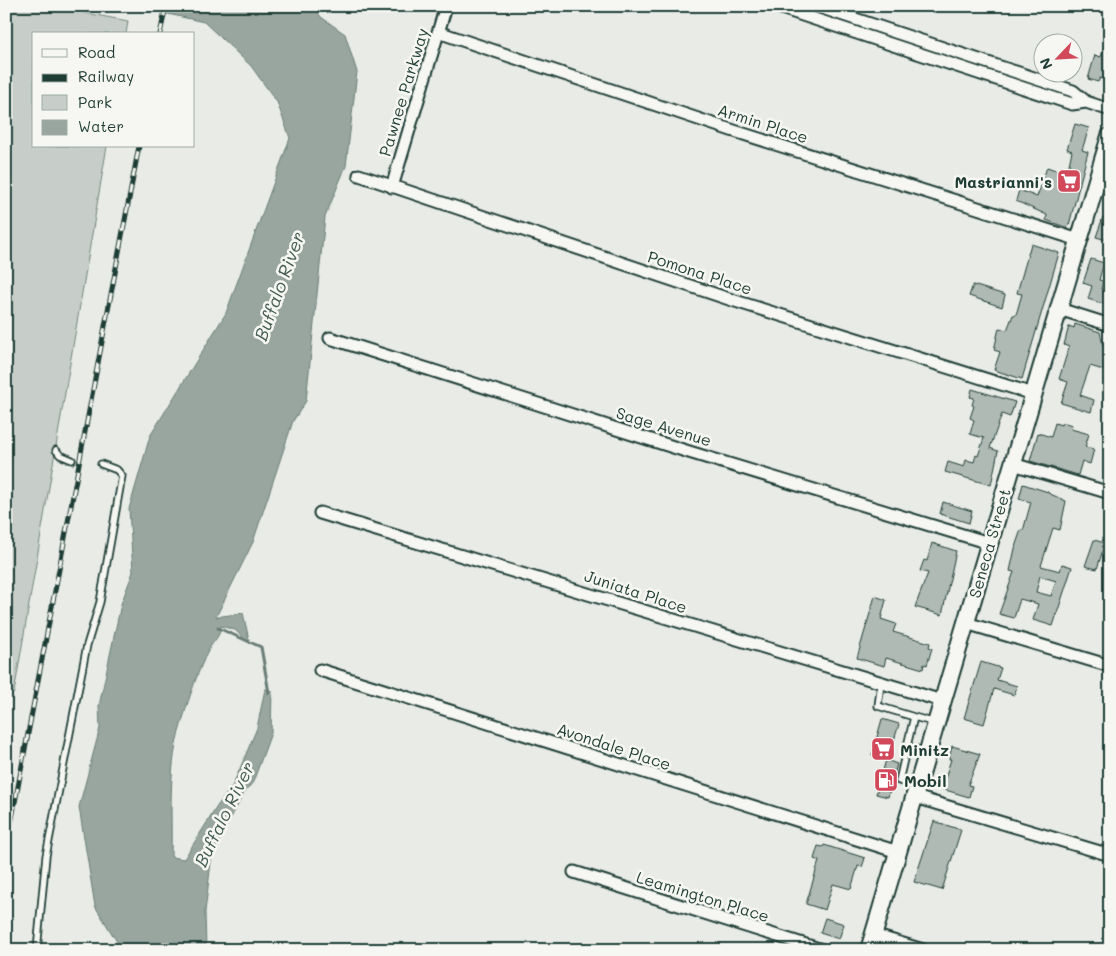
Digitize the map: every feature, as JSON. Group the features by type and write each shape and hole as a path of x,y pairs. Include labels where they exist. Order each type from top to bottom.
{"main road":[{"name":"Seneca Street","path":"871,942 1058,309 1079,240 1106,164 1110,136"}],"street":[{"name":"Pawnee Parkway","path":"392,187 446,6"},
{"path":"775,6 807,11 938,61 1072,104 1086,102"},
{"path":"816,6 1073,92 1086,102 1110,110"},
{"name":"Armin Place","path":"438,32 731,130 1079,240"},
{"path":"938,61 943,48"},
{"name":"Pomona Place","path":"359,175 732,300 1033,394"},
{"path":"1058,309 1110,325"},
{"name":"Sage Avenue","path":"330,338 689,452 989,543"},
{"path":"1012,464 1110,493"},
{"name":"Juniata Place","path":"320,513 942,701"},
{"path":"966,623 1110,666"},
{"name":"Avondale Place","path":"320,670 898,852"},
{"path":"916,792 1110,855"},
{"name":"Leamington Place","path":"574,872 822,950"},
{"path":"871,942 917,949"}],"lane":[{"path":"56,450 60,455 72,460"},
{"path":"37,950 46,856 87,645 100,602 122,476 117,470 101,464"},
{"path":"881,683 878,706 936,723"},
{"path":"914,717 899,781 916,792"},
{"path":"907,746 927,753"}],"shaded area":[{"path":"14,693 6,739 6,696"}],"green space":[{"path":"6,6 47,6 128,21 126,32 32,32 32,148 107,148 14,693 6,696"}],"water":[{"path":"132,6 313,6 321,17 345,34 357,72 346,166 325,217 306,401 293,421 253,542 216,617 243,613 250,644 235,630 221,626 196,679 179,732 173,762 171,857 184,859 233,785 257,728 265,689 272,691 271,733 253,782 244,793 212,854 205,912 206,950 122,950 95,906 79,807 100,728 99,706 121,604 133,572 129,509 150,436 226,313 290,138 277,102 251,66 204,22"}],"building":[{"path":"1108,36 1110,36 1110,60 1104,79 1100,78 1098,82 1088,79 1095,55 1101,57"},
{"path":"1075,124 1089,128 1082,150 1088,152 1069,225 1065,227 1046,220 1047,215 1016,201 1019,190 1037,197 1047,167 1067,174 1072,151 1067,149"},
{"path":"1103,217 1110,220 1110,241 1096,237"},
{"path":"1031,244 1059,253 1022,379 994,370 1000,352 994,350 999,328 1007,330 1013,315 1016,315 1022,294 1017,293"},
{"path":"1091,259 1104,263 1099,280 1103,281 1101,289 1110,292 1110,306 1088,299 1092,286 1083,283"},
{"path":"973,285 1005,295 1002,307 969,296"},
{"path":"1075,324 1100,332 1103,345 1110,347 1110,372 1090,366 1080,395 1094,400 1091,412 1061,403 1068,382 1059,379 1069,347 1064,345 1069,326 1074,328"},
{"path":"972,389 1015,402 1010,417 1002,414 990,448 998,451 991,485 945,472 948,462 964,467 966,460 974,462 984,438 970,434 974,420 970,418 974,406 972,405 974,398 970,397"},
{"path":"1062,422 1072,425 1071,429 1089,434 1085,447 1094,449 1090,464 1082,461 1078,475 1030,461 1038,433 1051,437 1055,423 1061,425"},
{"path":"1023,484 1048,492 1066,501 1060,530 1053,528 1041,566 1060,571 1062,564 1072,567 1053,626 1033,620 1038,604 1020,599 1014,618 999,614 1014,572 1010,571 1016,544 1021,530 1023,531 1031,502 1019,499","holes":["1040,576 1056,581 1051,596 1036,592"]},
{"path":"943,502 972,511 969,523 940,514"},
{"path":"1094,540 1105,543 1097,569 1085,566"},
{"path":"932,543 956,551 942,615 915,607 928,573 920,571 924,560 927,561"},
{"path":"875,596 886,600 881,619 896,624 893,632 930,643 929,647 932,648 927,665 924,664 923,669 886,658 884,666 857,658"},
{"path":"981,662 1001,668 997,680 1017,686 1014,695 994,689 984,724 964,718"},
{"path":"882,719 899,724 888,760 872,755"},
{"path":"952,746 980,754 968,785 972,786 969,797 942,789 951,759 949,759"},
{"path":"886,760 897,764 888,797 876,794"},
{"path":"934,821 961,830 942,890 914,882"},
{"path":"824,845 865,858 862,867 858,866 851,889 833,884 825,910 806,904 819,861 814,859 818,846 823,847"},
{"path":"825,918 844,924 839,939 820,933"}],"waterway":[{"name":"Buffalo River","path":"218,628 261,647 269,693"}],"railway":[{"path":"160,32 166,6"},
{"path":"6,850 139,148"}],"place":[{"name":"Mastrianni's","path":"1069,181"},
{"name":"Minitz","path":"883,749"},
{"name":"Mobil","path":"886,780"}]}
